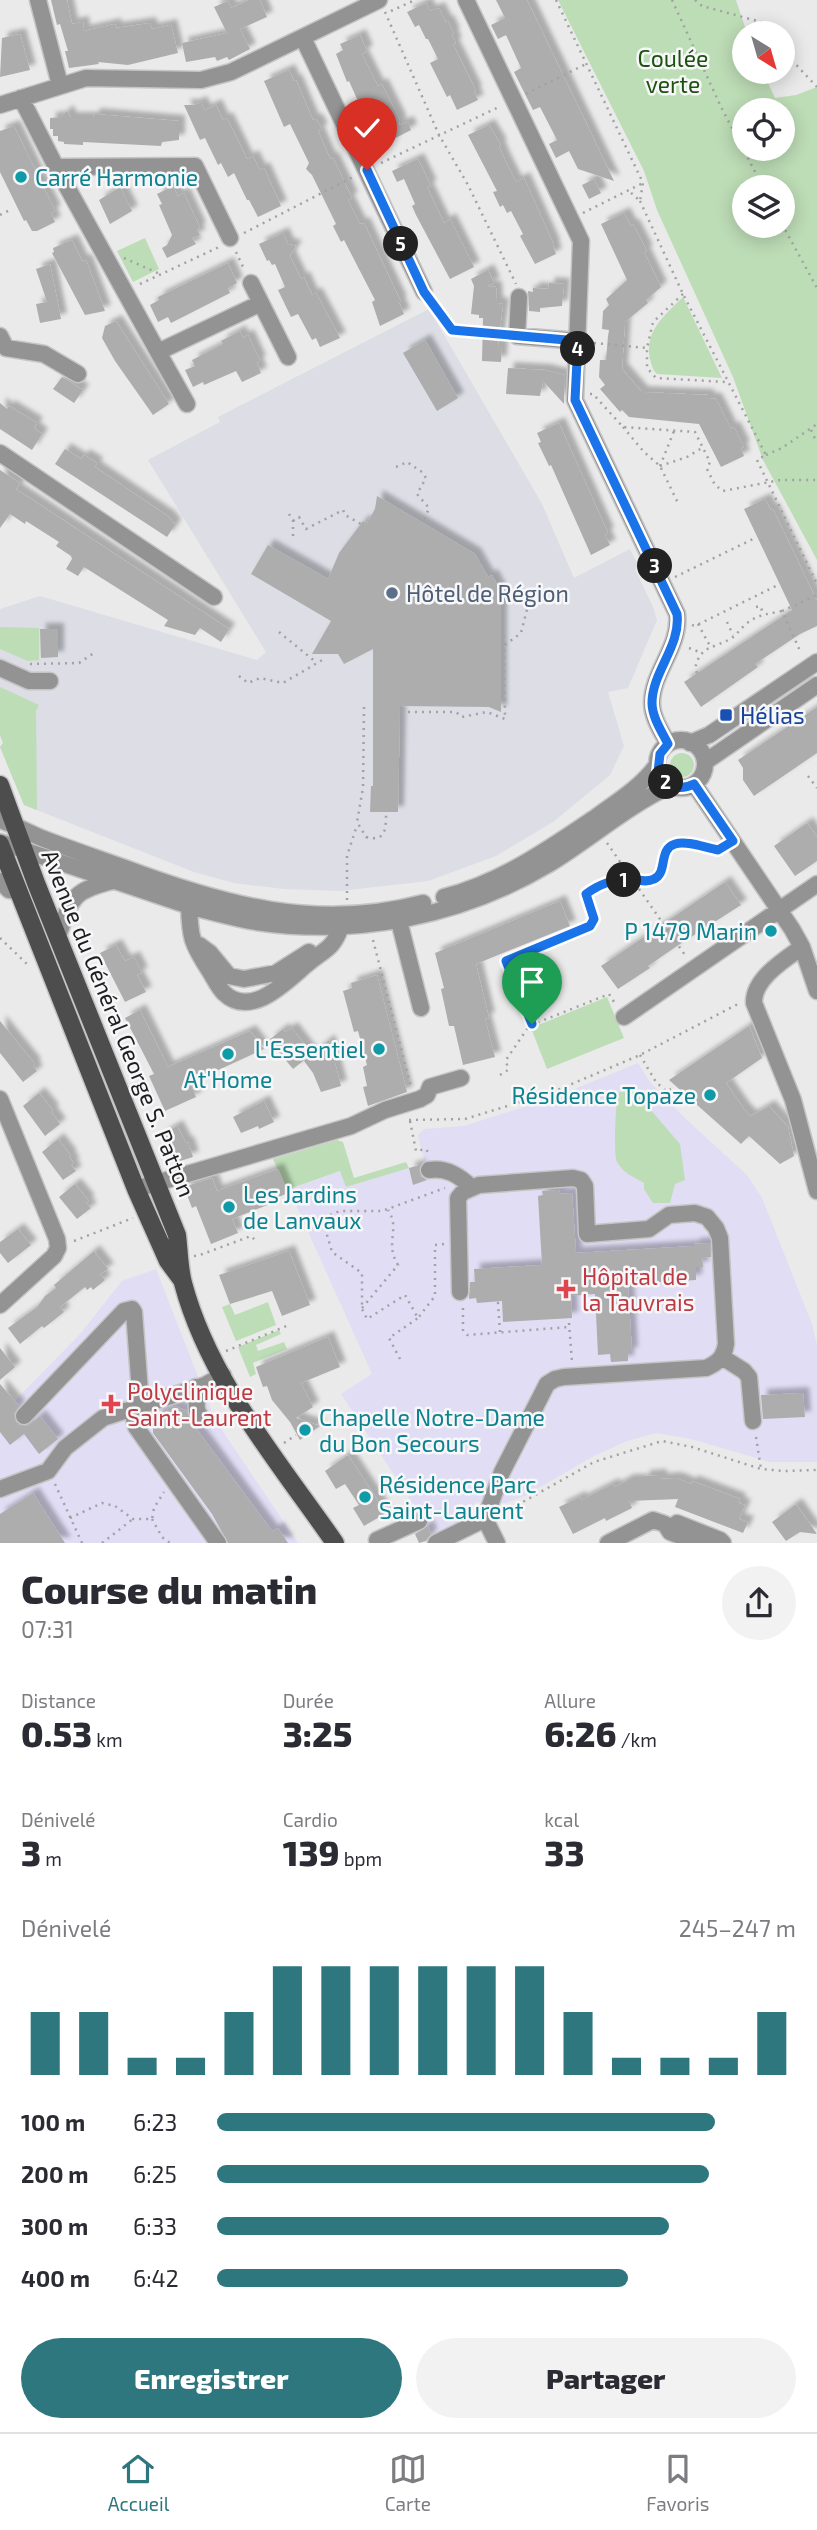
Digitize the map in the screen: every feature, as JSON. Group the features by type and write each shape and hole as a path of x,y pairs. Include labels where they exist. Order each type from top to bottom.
{"main road":[{"name":"Avenue du Général George S. Patton","path":"0,785 8,822 24,851 177,1235 183,1282 202,1334 236,1402 335,1543"},
{"name":"Avenue du Général George S. Patton","path":"0,843 136,1189 168,1261 183,1282"}],"street":[{"path":"38,0 60,85"},
{"path":"0,105 86,78 201,80 231,72 379,0"},
{"path":"466,0 581,241 575,400 674,606 678,624 652,702 668,744"},
{"path":"303,38 424,292"},
{"path":"21,98 56,167 187,404"},
{"path":"56,167 195,166 230,238"},
{"path":"251,283 288,357"},
{"path":"519,296 517,336 578,341"},
{"path":"158,352 261,303"},
{"path":"0,336 6,348 44,354 78,374"},
{"path":"0,453 214,597"},
{"path":"690,743 720,728 817,662"},
{"path":"0,668 29,681 50,681"},
{"path":"29,681 42,697"},
{"path":"705,762 817,685"},
{"path":"8,822 40,837 202,895 294,914 370,914 456,894 500,876 537,856 637,788 657,765 660,754 668,744 679,741 690,743 700,750 705,762 702,774 694,784 682,788 670,786 661,777 657,765"},
{"path":"694,784 802,947 817,990"},
{"path":"0,843 189,906 256,922 341,927 399,920 505,888 670,786"},
{"path":"0,881 9,890 19,891"},
{"path":"58,936 74,898 87,888 115,881"},
{"path":"624,1017 817,884"},
{"path":"189,906 193,944 223,992 234,1000 245,1002 263,998 279,989 335,942 341,927"},
{"path":"399,920 421,1008"},
{"path":"193,944 202,946 210,953 229,976 244,979 276,973 307,952 319,955"},
{"path":"802,947 760,983 754,996 756,1011 793,1100 817,1191"},
{"path":"136,1189 339,1129 427,1095 430,1087 461,1078"},
{"path":"0,1099 58,1248 54,1256 0,1305"},
{"path":"429,1170 440,1168 460,1176 471,1187"},
{"path":"436,1543 485,1519 502,1472 541,1391 555,1379 706,1368 716,1364 722,1357 726,1344 720,1238 707,1217 695,1213 669,1215 649,1229 587,1234 585,1185 582,1180 560,1179 471,1187 458,1198 460,1292"},
{"path":"24,1416 124,1311 129,1309 134,1312 140,1392 132,1410 136,1427 218,1543"},
{"path":"722,1357 749,1377 753,1421"},
{"path":"0,1489 43,1474 51,1468 65,1448 87,1429 116,1412 132,1410 142,1404 223,1376"},
{"path":"196,1387 197,1411 201,1417"},
{"path":"485,1519 497,1543"},
{"path":"594,1543 608,1543 653,1520 698,1543"},
{"path":"379,1543 377,1540 419,1521"},
{"path":"665,1524 673,1521 723,1543"}],"path":[{"path":"379,0 439,135 468,185 519,296"},
{"path":"556,0 643,183 640,201"},
{"path":"672,0 721,107 757,175"},
{"path":"695,0 702,6 758,21"},
{"path":"795,64 817,87"},
{"path":"570,219 643,183"},
{"path":"628,190 640,201 683,294 766,455"},
{"path":"0,215 10,209"},
{"path":"230,238 251,283"},
{"path":"790,238 817,288"},
{"path":"107,259 117,255 160,274"},
{"path":"424,292 452,330 517,336"},
{"path":"683,294 653,322 647,348 648,368 656,378 727,382"},
{"path":"578,341 647,348"},
{"path":"575,393 593,394 624,427 644,452 660,466 678,503"},
{"path":"817,424 757,460 817,584"},
{"path":"624,427 695,432 710,462 707,469 715,485 723,491 780,480 817,480"},
{"path":"810,429 817,443"},
{"path":"660,466 674,431"},
{"path":"660,466 687,457 703,448"},
{"path":"396,467 407,462 426,478 417,494 429,508 423,523"},
{"path":"293,521 299,517 306,529 343,510 345,515 361,524"},
{"path":"289,514 293,521 293,540"},
{"path":"663,583 755,538"},
{"path":"678,624 695,626 778,584"},
{"path":"504,646 520,633 531,594"},
{"path":"697,673 696,664 702,653 710,646 734,636 753,618 782,611 817,595"},
{"path":"756,607 760,606 764,615"},
{"path":"782,611 802,653"},
{"path":"727,622 734,636"},
{"path":"698,624 710,646"},
{"path":"279,632 317,663"},
{"path":"408,712 456,712 462,717 487,712 505,719 504,633"},
{"path":"25,664 79,663 94,653"},
{"path":"239,676 248,683 260,678 283,683 324,659"},
{"path":"347,898 347,856 363,788 364,707"},
{"path":"808,776 817,788"},
{"path":"357,822 366,837 374,839 382,837 386,832 386,815"},
{"path":"533,1026 506,961 590,926 594,919 586,894 597,886 632,879 640,882 655,879 661,874 667,849 671,845 678,843 718,850 733,841"},
{"path":"610,846 694,968"},
{"path":"0,938 36,972 49,968"},
{"path":"373,940 410,1102 410,1121 416,1151 422,1150"},
{"path":"500,1075 508,1070 506,1060 529,1026 608,994 624,1017"},
{"path":"410,1121 465,1119 553,1091 640,1055 754,996"},
{"path":"640,1055 656,1082 666,1091 671,1089"},
{"path":"418,1318 405,1295 367,1319 362,1309 362,1273 332,1252 322,1218 340,1211 388,1209 445,1188"},
{"path":"362,1309 398,1265 391,1255 393,1218 388,1209"},
{"path":"58,1248 147,1212"},
{"path":"180,1256 200,1255 251,1236 256,1241"},
{"path":"400,1359 389,1338 418,1318 435,1296 436,1245 458,1243"},
{"path":"460,1292 463,1329 467,1335 569,1325 573,1376"},
{"path":"500,1332 498,1303 502,1303"},
{"path":"213,1356 289,1325"},
{"path":"753,1421 761,1469"},
{"path":"288,1440 296,1435"},
{"path":"485,1519 504,1512 594,1462 662,1441 692,1447 761,1469 817,1470"},
{"path":"51,1468 82,1543"},
{"path":"170,1543 162,1537 152,1519 159,1500 175,1481"},
{"path":"70,1518 102,1503 115,1506 133,1519 152,1519"},
{"path":"102,1543 133,1519"},
{"path":"109,1543 111,1536"}],"shaded area":[{"path":"429,309 542,504 574,578 630,549 639,567 635,569 657,620 628,688 608,692 624,746 610,775 553,822 496,856 428,881 340,891 284,889 234,883 194,872 24,805 0,747 3,743 0,735 0,609 40,596 257,660 266,652 148,460 220,422 218,417"},
{"name":"Hôpital de la Tauvrais","path":"638,1063 650,1082 747,1175 762,1198 812,1324 817,1345 817,1462 770,1462 691,1439 656,1433 627,1441 592,1457 525,1496 506,1503 476,1502 462,1523 433,1538 341,1394 372,1374 289,1189 341,1171 346,1187 425,1163 418,1135 424,1129 464,1126 555,1097"},
{"name":"Polyclinique Saint-Laurent","path":"156,1269 215,1420 298,1543 0,1543 0,1416 80,1334 122,1281"}],"green space":[{"name":"Coulée verte","path":"558,0 736,0 743,21 732,21 732,84 769,84 775,98 796,95 817,87 817,560 763,460 733,377 657,210 644,171"},
{"path":"145,238 159,269 133,282 117,251"},
{"path":"683,297 722,378 657,374 653,369 649,349 653,332 663,317"},
{"path":"0,627 39,628 39,660 28,661 0,649"},
{"path":"0,687 39,705 36,711 37,810 24,805 0,747 3,743 0,735"},
{"path":"682,753 690,757 694,765 690,773 682,777 674,773 670,765 674,757"},
{"path":"607,997 624,1038 547,1069 531,1028"},
{"path":"631,1087 680,1144 685,1180 675,1184 670,1203 653,1203 644,1189 644,1183 626,1172 617,1162 615,1139 618,1093"},
{"path":"337,1140 343,1142 354,1178 406,1162 409,1168 346,1187 340,1171 289,1189 288,1193 273,1159"},
{"path":"268,1302 276,1325 236,1341 222,1307 230,1304 235,1315"},
{"path":"279,1330 281,1334 256,1345 258,1351 284,1342 287,1349 253,1363 256,1374 250,1377 238,1347"}],"building":[{"path":"51,0 67,0 72,24 83,22 84,31 115,24 116,28 150,23 152,29 171,25 178,53 128,65 98,62 99,64 69,68 65,51 68,51 60,24 57,25"},
{"path":"249,0 260,0 267,17 240,29 250,49 229,60 227,57 217,61 215,57 186,62 182,43 227,33 214,7 228,1 231,8"},
{"path":"496,0 527,0 614,181 578,169 569,151 556,158 549,144 557,140 540,107 533,110 514,72 521,68 506,35 498,39 491,25 505,18"},
{"path":"426,3 430,11 439,8 446,22 448,21 456,43 453,44 476,91 474,92 478,100 457,110 450,95 447,97 430,63 438,59 428,39 419,25 415,27 407,12"},
{"path":"20,34 30,70 0,77 2,38"},
{"path":"360,35 367,51 362,54 378,86 382,84 400,120 399,125 408,122 411,130 380,146 363,107 361,108 349,81 347,82 336,54 343,50 340,44"},
{"path":"289,70 313,120 316,119 322,129 318,131 328,154 333,158 352,198 348,200 360,224 364,223 401,302 404,314 380,326 372,302 375,300 344,240 341,242 333,226 336,224 312,175 306,169 309,163 290,124 284,127 264,81"},
{"path":"201,102 205,110 216,105 223,120 227,118 247,159 253,156 260,170 264,168 281,206 258,217 234,173 228,177 221,163 218,165 205,138 200,140 184,105"},
{"path":"67,111 71,118 93,118 94,114 179,121 179,140 162,142 161,146 83,142 83,145 64,144 58,141 58,136 53,136 50,118 61,117"},
{"path":"489,125 501,145 499,146 516,182 524,178 554,245 556,254 535,264 520,236 523,234 511,211 507,213 503,205 500,207 493,192 497,191 468,135"},
{"name":"Carré Harmonie","path":"14,126 55,211 51,213 55,222 37,231 32,231 26,220 24,221 0,172 0,131"},
{"path":"418,159 431,186 427,187 444,223 450,219 474,267 450,279 416,215 412,206 415,204 404,179 397,182 392,171"},
{"path":"594,179 601,193 589,199 582,185"},
{"path":"173,186 178,196 184,193 200,228 197,230 200,235 192,238 196,244 167,258 162,248 167,245 172,235 157,194"},
{"path":"120,187 132,211 110,224 99,200"},
{"path":"624,213 647,251 644,252 661,287 646,300 648,303 625,322 622,369 642,392 708,395 708,398 716,399 731,429 734,427 744,447 741,448 744,456 721,467 699,424 629,417 622,410 620,412 600,389 605,385 599,377 600,360 606,360 609,330 602,329 603,311 609,305 606,299 627,280 601,224"},
{"path":"283,233 288,244 296,246 290,256 301,279 304,277 312,295 316,293 340,338 320,347 316,338 312,340 298,314 291,317 278,290 285,287 275,264 267,261 259,244"},
{"path":"72,240 82,261 86,260 105,311 85,315 52,253 53,248"},
{"path":"228,263 237,283 228,288 230,293 171,323 168,317 158,322 150,305 159,300 158,297"},
{"path":"50,264 61,319 40,323 36,304 47,302 36,269"},
{"path":"488,270 494,283 487,286 496,287 497,303 503,304 498,345 502,345 501,362 482,361 483,318 471,314 474,286 471,279"},
{"path":"549,283 564,284 562,306 540,308 540,312 529,311 528,291 533,292 533,288 548,289"},
{"path":"116,321 169,404 153,415 102,338 105,326"},
{"path":"240,331 243,338 248,335 260,361 257,363 261,373 242,382 236,371 193,387 185,370 195,366 192,360 223,344 221,341"},
{"path":"425,340 458,398 437,411 403,353"},
{"path":"508,368 545,370 565,375 564,404 543,381 540,396 506,394"},
{"path":"62,377 83,390 74,403 53,389"},
{"path":"0,403 37,423 34,428 42,434 32,450 0,429"},
{"path":"559,423 608,533 605,535 610,545 591,555 551,465 549,466 538,443 541,442 537,433"},
{"path":"65,449 81,459 84,455 97,463 95,467 169,517 175,525 167,537 55,464"},
{"path":"0,470 20,483 16,489 229,629 221,642 200,628 195,635 164,626 168,620 84,567 78,576 66,569 71,556 56,546 59,542 26,521 25,524 10,514 0,528"},
{"name":"Hôtel de Région","path":"377,496 475,554 488,577 492,575 501,599 501,712 489,707 400,706 398,812 370,812 373,786 373,649 344,664 338,654 312,654 331,621 251,574 268,545 328,579 339,553 363,521 367,523 375,509"},
{"path":"765,499 771,510 773,509 817,601 817,626 755,664 758,667 701,707 684,682 792,610 744,509"},
{"path":"40,629 58,629 58,657 41,658"},
{"path":"817,707 817,753 754,796 743,780 743,768 738,760"},
{"path":"807,823 817,837 817,861 795,876 774,846"},
{"path":"725,882 741,905 677,946 618,989 601,966"},
{"path":"560,901 570,926 476,964 489,1018 485,1019 495,1057 463,1065 454,1026 449,1026 441,989 444,988 435,953"},
{"path":"116,945 125,961 134,957 142,973 137,975 146,992 125,1002 100,953"},
{"name":"L'Essentiel","path":"377,975 407,1092 368,1106 363,1087 367,1086 363,1067 367,1065 358,1031 354,1032 343,991 352,988 351,983"},
{"path":"140,1010 168,1067 250,1031 264,1049 190,1083 196,1097 165,1111 149,1076 154,1074 125,1018"},
{"path":"0,1021 35,1064 33,1066 37,1071 23,1082 0,1053"},
{"name":"Résidence Topaze","path":"749,1026 762,1058 726,1083 751,1116 769,1106 788,1127 794,1156 780,1164 749,1136 741,1144 669,1080"},
{"path":"292,1028 312,1054 293,1069 269,1040 283,1029 285,1032"},
{"path":"329,1040 341,1086 321,1092 313,1073 304,1061"},
{"path":"39,1093 60,1124 45,1136 23,1106"},
{"path":"264,1101 274,1122 241,1133 233,1117"},
{"path":"177,1126 186,1143 188,1142 193,1157 177,1162 163,1134"},
{"path":"58,1139 71,1156 69,1157 74,1163 71,1165 76,1171 63,1180 42,1152"},
{"path":"420,1165 420,1176 427,1180 413,1185 409,1168"},
{"name":"Les Jardins de Lanvaux","path":"278,1169 288,1193 269,1201 270,1204 232,1219 238,1233 211,1244 196,1206 192,1208 184,1187 212,1178 217,1191"},
{"path":"75,1184 89,1201 86,1203 91,1208 77,1219 59,1197"},
{"path":"559,1190 560,1194 572,1193 576,1253 710,1243 711,1257 702,1258 703,1267 696,1267 696,1280 628,1284 632,1353 628,1353 628,1361 611,1362 610,1354 598,1355 595,1294 571,1296 572,1318 503,1322 502,1301 477,1303 476,1298 469,1299 470,1282 475,1282 474,1269 542,1265 538,1196 543,1195 542,1191"},
{"path":"18,1229 31,1245 8,1263 0,1253 0,1242"},
{"path":"94,1251 108,1269 100,1274 105,1280 93,1290 91,1287 87,1290 85,1287 60,1307 64,1312 20,1344 8,1328 37,1307 45,1296 56,1288 54,1285"},
{"name":"Les Jardins de Lanvaux","path":"289,1251 310,1305 282,1316 272,1291 230,1304 219,1275"},
{"path":"328,1337 340,1367 301,1383 313,1407 296,1418 320,1426 300,1440 290,1422 272,1400 267,1386 263,1387 256,1367"},
{"path":"0,1348 15,1367 0,1380"},
{"path":"0,1384 19,1406 14,1414 17,1424 28,1426 40,1416 58,1439 39,1454 24,1434 10,1445 0,1432"},
{"path":"803,1393 805,1417 763,1419 761,1395"},
{"path":"174,1406 186,1410 192,1423 272,1531 278,1528 288,1543 228,1543 212,1514 153,1433 153,1422 158,1413"},
{"name":"Résidence Parc Saint-Laurent","path":"348,1455 386,1513 364,1526 353,1508 359,1505 345,1484 336,1489 325,1471"},
{"path":"661,1475 661,1479 676,1478 691,1484 692,1481 740,1499 739,1503 745,1505 739,1519 748,1522 743,1533 675,1507 678,1499 629,1501 632,1508 573,1534 559,1507 580,1497 581,1500 613,1484 615,1487 628,1480 644,1480 644,1476"},
{"path":"33,1493 65,1543 0,1543 0,1514"},
{"path":"796,1504 817,1534 800,1532 786,1541 772,1522"},
{"path":"428,1526 431,1534 426,1541 419,1543 415,1534"}],"place":[{"name":"Carré Harmonie","path":"21,177"},
{"name":"Hôtel de Région","path":"392,593"},
{"name":"Hélias","path":"726,715"},
{"name":"P 1479 Marin","path":"771,931"},
{"name":"L'Essentiel","path":"379,1049"},
{"name":"At'Home","path":"228,1054"},
{"name":"Résidence Topaze","path":"710,1095"},
{"name":"Les Jardins de Lanvaux","path":"229,1207"},
{"name":"Hôpital de la Tauvrais","path":"566,1289"},
{"name":"Polyclinique Saint-Laurent","path":"111,1404"},
{"name":"Chapelle Notre-Dame du Bon Secours","path":"305,1430"},
{"name":"Résidence Parc Saint-Laurent","path":"365,1497"}],"route":[{"path":"367,170 424,292 452,330 578,341 575,400 677,614 676,633 652,702 668,744 658,759 658,772 665,782 676,788 694,784 733,841 718,850 678,843 671,845 667,849 661,874 655,879 640,882 632,879 614,881 597,886 586,894 594,919 590,926 506,961 532,1024"}]}
